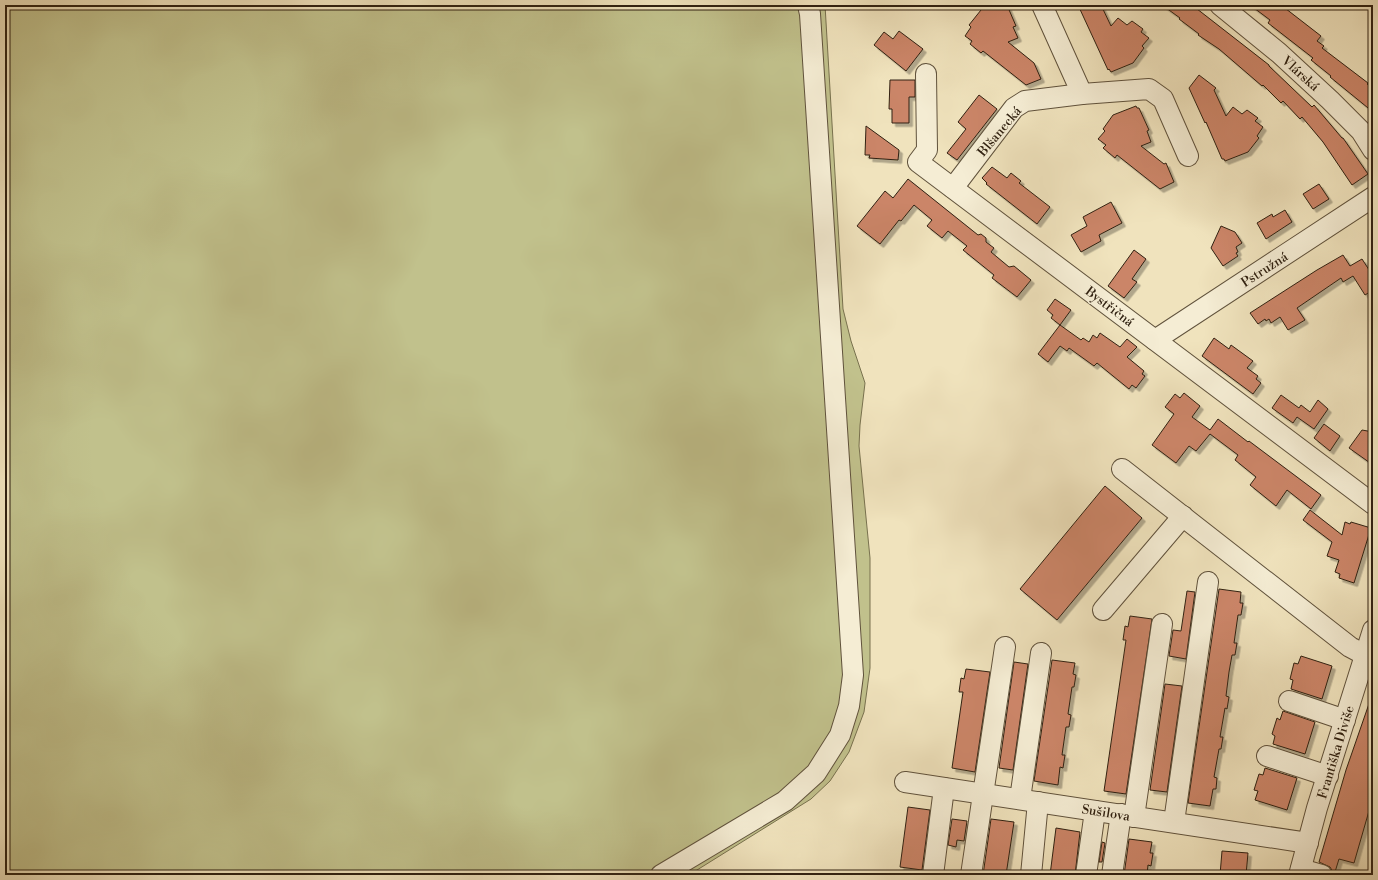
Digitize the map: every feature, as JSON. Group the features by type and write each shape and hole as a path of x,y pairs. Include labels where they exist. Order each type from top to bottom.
{"street":[{"path":"661,875 785,802 816,773 840,735 849,706 852,668 810,14 808,5"},
{"path":"1042,5 1082,94"},
{"name":"Vlárská","path":"1220,5 1279,53 1330,100 1361,131 1373,150"},
{"name":"Bystřičná","path":"926,74 927,150 918,162 1373,504"},
{"name":"Blšanecká","path":"953,188 1014,108 1025,101 1082,94 1149,89 1163,99 1188,156"},
{"name":"Pstružná","path":"1155,340 1373,197"},
{"path":"1122,469 1350,647 1365,655"},
{"path":"1103,610 1183,516"},
{"path":"1174,822 1208,582"},
{"path":"1112,875 1127,815 1162,624"},
{"name":"Františka Diviše","path":"1300,872 1373,630"},
{"path":"971,875 1005,647"},
{"path":"1031,875 1029,801 1041,653"},
{"path":"1288,701 1345,720"},
{"path":"1267,756 1328,776"},
{"name":"Sušilova","path":"905,782 1308,843"},
{"path":"933,875 944,788"},
{"path":"1086,875 1095,811"},
{"path":"1300,872 1322,875"}],"green space":[{"path":"5,5 825,5 843,309 851,341 865,383 859,446 870,558 870,668 864,712 849,752 830,781 811,799 689,875 5,875"}],"building":[{"path":"985,5 1007,5 1016,26 1013,27 1018,38 1008,42 1034,63 1041,79 1026,85 983,51 981,53 970,44 972,41 965,36 971,27 969,25"},
{"path":"1078,5 1101,5 1111,26 1118,18 1127,25 1132,21 1143,29 1141,32 1149,38 1142,46 1144,48 1133,63 1111,72 1109,69 1108,70"},
{"path":"1162,5 1192,5 1269,65 1312,107 1314,105 1343,138 1368,174 1352,185 1323,142 1302,117 1300,119 1283,101 1281,103 1263,85 1262,86 1219,49 1198,35 1199,34 1179,19 1180,18"},
{"path":"1250,5 1281,5 1321,36 1317,41 1324,46 1322,48 1368,83 1367,84 1373,89 1373,112 1330,77 1331,76 1311,60 1313,58 1268,23 1270,20"},
{"path":"899,31 923,49 906,71 874,45 884,32 893,39"},
{"path":"1199,75 1216,88 1214,90 1226,116 1233,107 1242,114 1247,110 1258,118 1255,121 1263,127 1257,136 1259,138 1248,152 1225,161 1222,159 1189,88"},
{"path":"890,80 915,80 915,97 909,97 909,123 892,123 892,109 889,109"},
{"path":"979,95 997,109 957,160 947,153 966,129 958,122"},
{"path":"1136,106 1139,108 1149,130 1147,131 1151,142 1141,146 1164,164 1166,163 1174,182 1160,189 1117,155 1115,158 1103,148 1106,145 1098,139 1105,131 1103,129 1113,115"},
{"path":"866,126 899,150 898,160 869,158 870,155 865,155"},
{"path":"992,167 1007,178 1011,173 1021,181 1019,183 1050,207 1037,224 986,184 987,183 982,178"},
{"path":"908,179 978,235 981,234 986,238 986,242 994,248 991,252 1009,267 1014,266 1031,280 1017,297 992,278 994,275 963,250 967,246 948,231 942,238 927,226 932,220 914,205 901,221 899,220 880,244 857,226 885,191 893,198"},
{"path":"1319,184 1329,199 1313,209 1303,194"},
{"path":"1111,202 1122,223 1099,235 1101,241 1081,252 1071,235 1087,226 1083,217"},
{"path":"1285,210 1292,222 1266,239 1257,223 1272,214 1273,217"},
{"path":"1221,226 1235,232 1242,243 1236,247 1238,252 1236,253 1238,256 1223,266 1211,248"},
{"path":"1134,250 1146,259 1132,279 1137,282 1124,298 1108,286"},
{"path":"1343,255 1350,266 1362,259 1373,276 1373,290 1365,295 1353,276 1343,282 1341,278 1297,308 1305,320 1288,330 1280,317 1271,323 1269,319 1266,321 1265,319 1258,324 1250,313 1317,270"},
{"path":"1055,299 1071,310 1060,325 1051,318 1053,315 1047,310"},
{"path":"1060,325 1081,340 1083,338 1089,342 1093,335 1097,338 1100,333 1120,347 1127,339 1137,347 1127,357 1144,371 1142,374 1145,376 1136,388 1132,385 1129,389 1097,363 1094,366 1069,348 1067,351 1060,346 1048,362 1038,354"},
{"path":"1214,338 1229,349 1231,345 1253,361 1247,368 1258,376 1256,379 1261,383 1253,394 1202,356"},
{"path":"1184,393 1200,406 1192,417 1210,430 1218,419 1321,495 1311,509 1287,490 1276,506 1250,485 1256,477 1235,460 1238,455 1210,434 1196,451 1189,446 1176,463 1152,445 1174,414 1165,407 1175,394 1180,398"},
{"path":"1281,395 1299,408 1301,405 1310,412 1318,400 1328,409 1314,429 1297,417 1293,423 1272,408"},
{"path":"1324,424 1340,436 1330,451 1314,438"},
{"path":"1362,430 1373,432 1373,465 1349,448"},
{"path":"1105,486 1142,518 1057,620 1020,589"},
{"path":"1310,510 1342,535 1345,522 1350,524 1351,522 1371,528 1354,583 1339,578 1340,574 1335,572 1339,560 1327,556 1332,542 1303,520"},
{"path":"1219,589 1241,592 1240,603 1243,603 1241,615 1238,615 1234,643 1237,643 1235,655 1232,655 1229,672 1226,696 1229,697 1227,709 1225,708 1220,737 1223,737 1221,749 1219,749 1214,777 1217,778 1216,789 1213,789 1210,806 1188,803"},
{"path":"1187,591 1195,592 1186,659 1169,656 1173,630 1181,631"},
{"path":"1130,616 1152,619 1126,794 1104,791 1126,640 1123,640 1125,626 1128,627"},
{"path":"1301,656 1332,666 1322,699 1291,689 1293,680 1290,679 1294,663 1298,664"},
{"path":"1052,660 1075,663 1073,674 1076,675 1074,687 1072,687 1068,714 1071,715 1069,727 1066,727 1062,755 1065,755 1063,768 1060,767 1058,785 1034,781"},
{"path":"1014,662 1028,664 1013,770 999,768"},
{"path":"966,669 990,672 975,772 952,768 963,692 959,692 961,678 964,679"},
{"path":"1165,684 1182,686 1167,792 1150,790"},
{"path":"1371,698 1373,698 1373,797 1354,863 1339,859 1335,872 1333,872 1330,867 1319,862 1346,770"},
{"path":"1283,711 1315,722 1305,754 1273,744 1275,736 1272,734 1277,718 1280,720"},
{"path":"1265,768 1297,778 1287,810 1255,800 1258,791 1254,790 1259,774 1263,775"},
{"path":"908,807 930,810 922,870 900,867"},
{"path":"952,819 967,821 964,841 957,840 956,847 948,845"},
{"path":"991,819 1014,822 1006,875 983,875"},
{"path":"1056,828 1080,832 1075,875 1050,875"},
{"path":"1129,839 1152,842 1150,853 1153,853 1151,866 1148,865 1147,875 1124,875"},
{"path":"1102,842 1105,843 1102,862 1099,862"},
{"path":"1222,851 1248,853 1246,875 1220,875"}]}
